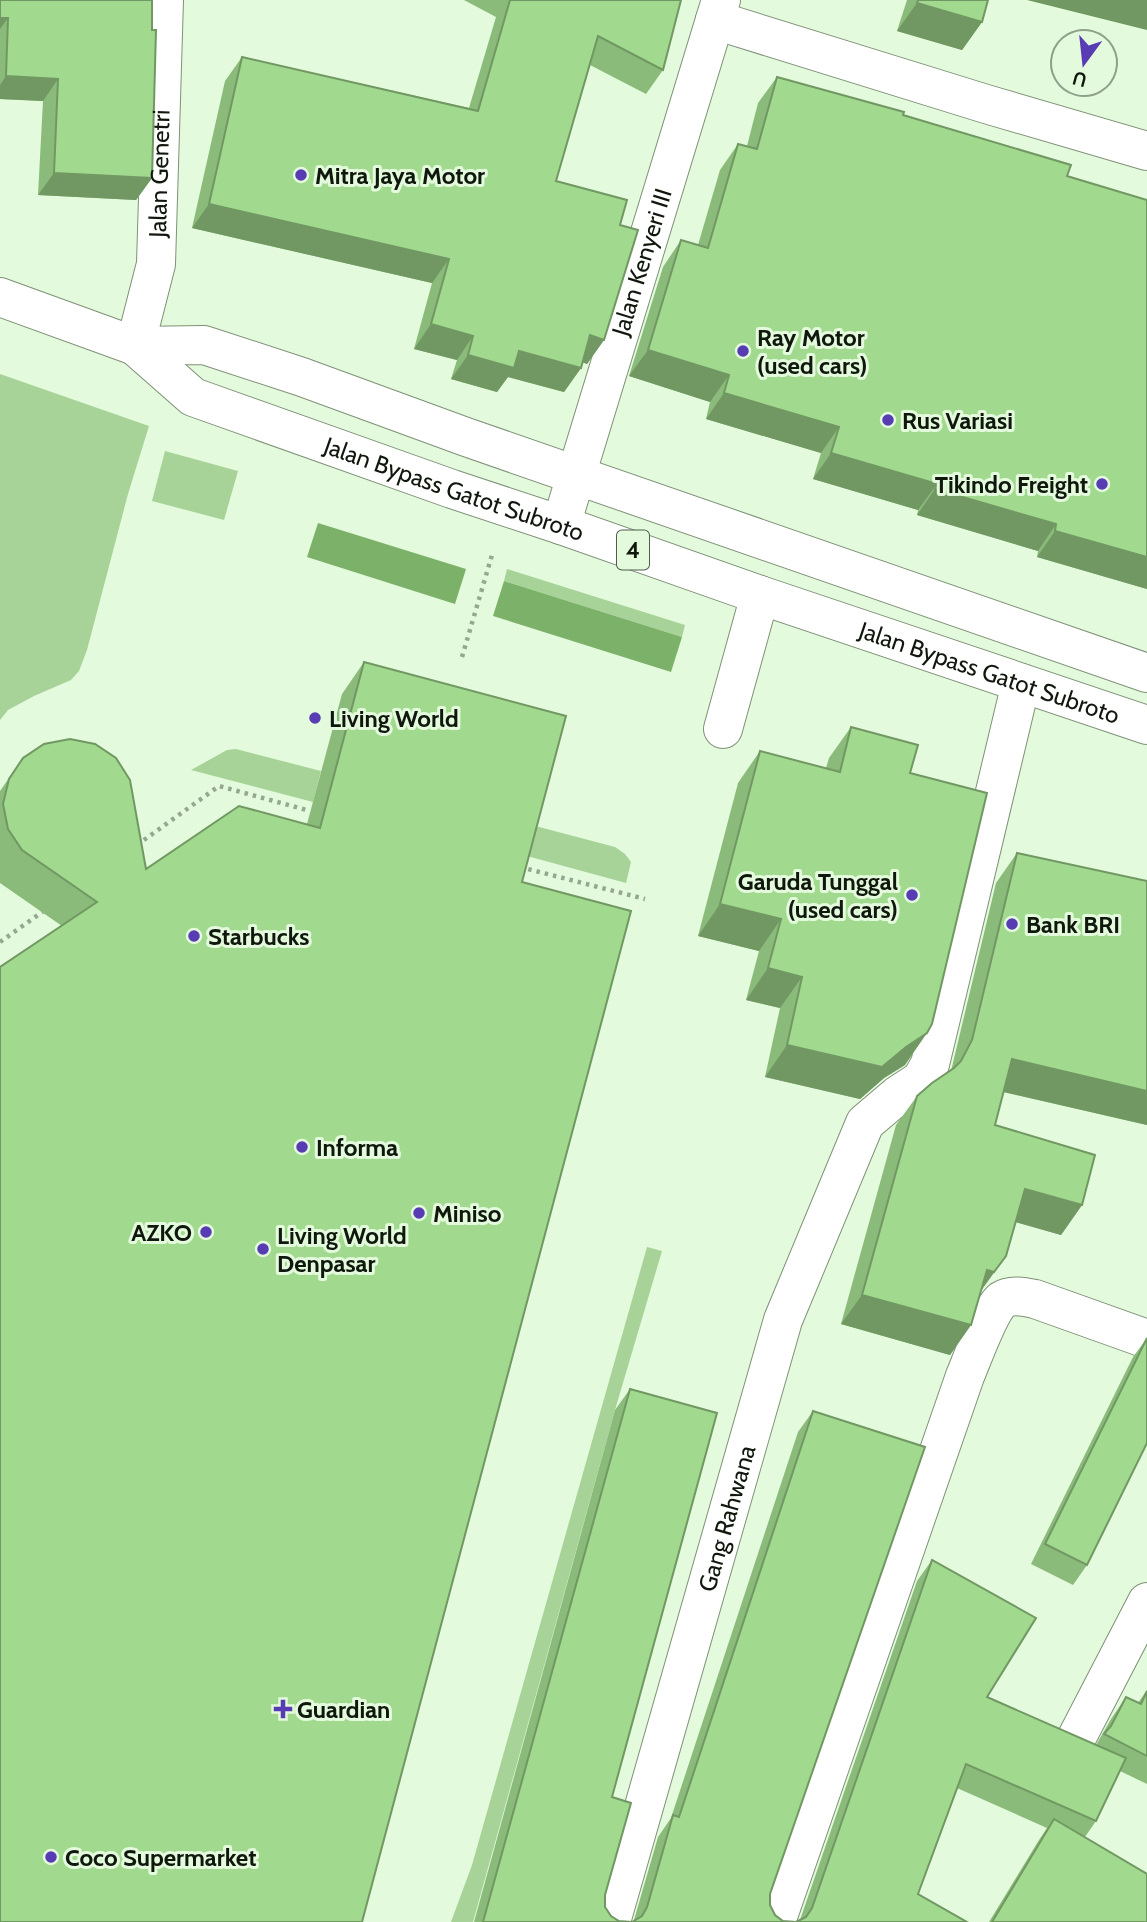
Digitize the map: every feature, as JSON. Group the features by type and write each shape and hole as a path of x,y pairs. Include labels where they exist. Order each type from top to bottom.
{"main road":[{"name":"Jalan Genetri","path":"135,346 156,264 164,0"},
{"path":"718,10 974,100 1147,151"},
{"name":"Jalan Kenyeri III","path":"561,524 718,10"},
{"name":"Jalan Bypass Gatot Subroto","path":"0,297 135,346 204,345 302,377 1147,673"},
{"name":"Jalan Bypass Gatot Subroto","path":"135,346 193,397 760,595 1147,726"},
{"path":"723,729 760,595"},
{"name":"Gang Rahwana","path":"611,1922 783,1320 865,1123 898,1095 921,1080 930,1063 1021,683"},
{"path":"776,1922 965,1376 997,1307 1009,1297 1035,1299 1147,1339"},
{"path":"1077,1737 1147,1602"}],"path":[{"path":"462,657 506,507"},
{"path":"134,847 219,786 310,811"},
{"path":"513,865 645,899"},
{"path":"0,942 50,907"}],"shaded area":[{"path":"0,374 149,426 79,671 71,680 8,710 0,720"},
{"path":"165,451 238,471 224,520 152,501"},
{"path":"318,523 466,569 455,604 307,557"},
{"path":"507,569 685,625 682,637 504,581"},
{"path":"504,581 682,637 671,672 493,616"},
{"path":"236,749 321,771 313,802 191,770 227,750"},
{"path":"524,823 615,847 631,862 626,883 516,853"},
{"path":"647,1247 662,1251 615,1410 473,1922 451,1922 472,1865"}],"building":[{"path":"0,0 152,0 152,30 156,30 152,178 54,173 58,79 6,76 8,18 0,18"},
{"path":"510,0 681,0 663,70 598,36 556,181 627,200 620,225 638,230 604,340 590,335 581,368 519,351 514,368 468,355 473,336 431,324 449,259 209,204 242,57 478,111"},
{"path":"918,0 988,0 982,22 917,3"},
{"path":"777,77 904,112 903,115 1071,165 1067,176 1147,200 1147,557 1055,531 1056,524 935,489 937,484 831,453 839,427 724,393 729,375 648,350 681,240 708,248 738,144 757,149"},
{"name":"Living World Denpasar","path":"364,662 566,716 522,882 631,911 362,1922 0,1922 0,967 97,902 22,850 8,829 3,804 9,779 23,758 44,744 70,739 95,744 116,758 130,780 146,869 239,806 320,828"},
{"path":"851,727 918,745 910,773 987,793 932,1024 927,1033 882,1067 787,1045 802,977 768,968 781,919 720,904 760,751 840,772"},
{"path":"1017,853 1147,881 1147,1091 1012,1059 995,1125 1095,1155 1082,1205 1025,1189 1006,1256 994,1272 987,1270 971,1325 862,1295 917,1096 961,1061 972,1040"},
{"path":"1147,1338 1147,1443 1087,1565 1045,1544"},
{"path":"630,1389 717,1413 612,1797 631,1803 605,1895 605,1907 611,1916 619,1921 632,1922 483,1922"},
{"path":"813,1411 925,1447 770,1894 770,1905 775,1915 783,1921 796,1922 632,1922 642,1916 647,1907 673,1815 679,1817"},
{"path":"932,1560 1036,1618 987,1697 1126,1758 1096,1821 966,1764 918,1894 967,1922 796,1922 806,1917 812,1908"},
{"path":"1147,1691 1147,1756 1104,1734 1126,1697 1141,1704"},
{"path":"1054,1819 1147,1874 1147,1922 992,1922"}],"place":[{"name":"Mitra Jaya Motor","path":"301,175"},
{"name":"Ray Motor (used cars)","path":"743,351"},
{"name":"Rus Variasi","path":"888,420"},
{"name":"Tikindo Freight","path":"1102,484"},
{"name":"Living World","path":"315,718"},
{"name":"Garuda Tunggal (used cars)","path":"912,895"},
{"name":"Bank BRI","path":"1012,924"},
{"name":"Starbucks","path":"194,936"},
{"name":"Informa","path":"302,1147"},
{"name":"Miniso","path":"419,1213"},
{"name":"AZKO","path":"206,1232"},
{"name":"Living World Denpasar","path":"263,1249"},
{"name":"Guardian","path":"283,1709"},
{"name":"Coco Supermarket","path":"51,1857"}]}
